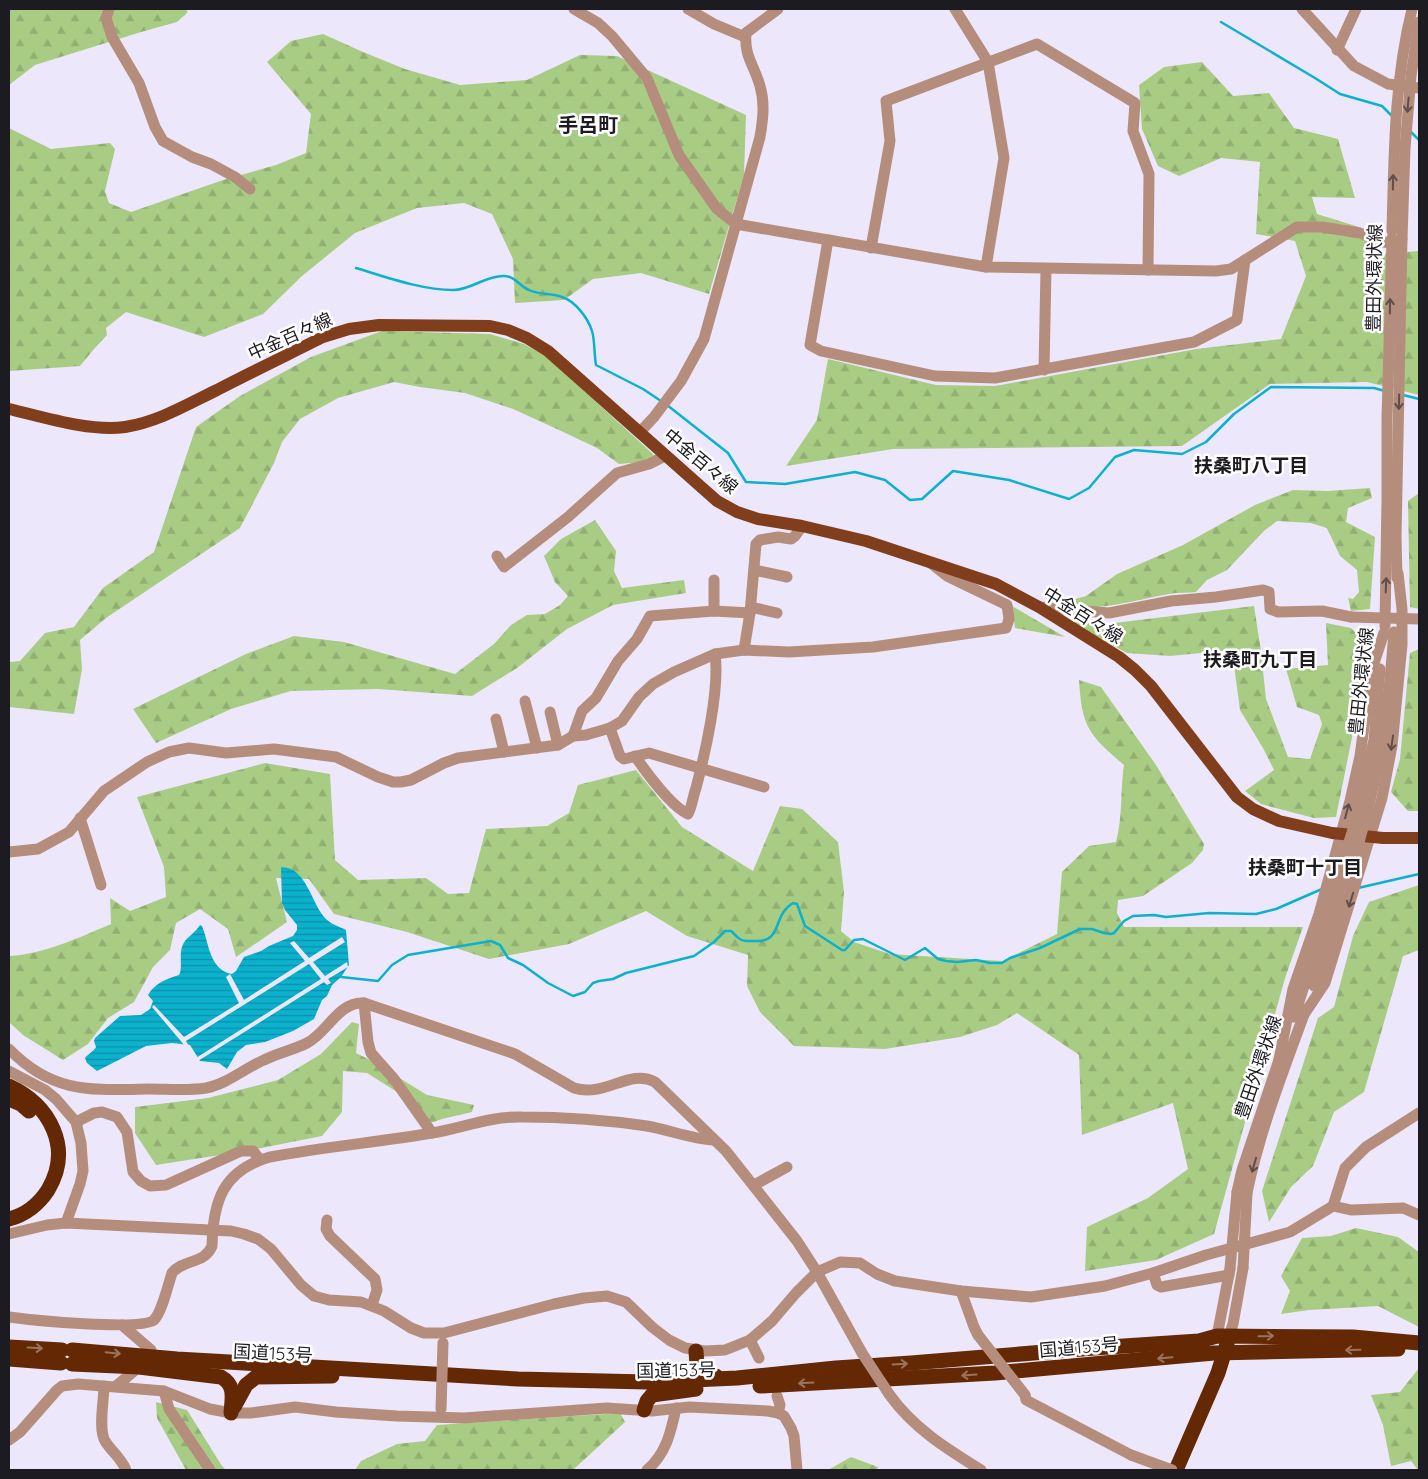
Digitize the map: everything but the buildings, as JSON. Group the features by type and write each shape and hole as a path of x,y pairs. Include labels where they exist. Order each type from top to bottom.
{"highway":[{"path":"9,1086 32,1100 46,1115 55,1132 58,1151 54,1179 44,1197 29,1210 9,1219"},
{"path":"9,1099 21,1104 35,1118 45,1134 49,1153 46,1172 37,1189 22,1203 9,1209"},
{"path":"1176,1470 1209,1396 1223,1336"},
{"name":"国道153号","path":"67,1357 153,1358 536,1380 647,1382 762,1376 836,1368 1199,1341 1223,1336 1353,1337 1419,1343"},
{"path":"9,1347 67,1357 221,1377 230,1383 232,1388 231,1413"},
{"name":"国道153号","path":"139,1367 356,1376 559,1388 696,1389 995,1373 1220,1353 1419,1349"},
{"path":"696,1350 697,1367 708,1376 762,1376"},
{"path":"647,1382 683,1376 690,1368 696,1350"},
{"path":"1166,1470 1200,1392 1220,1353"},
{"path":"9,1359 67,1357"},
{"path":"231,1413 246,1385 256,1377 356,1376"},
{"path":"644,1410 647,1401 652,1395 696,1389"}],"main road":[{"name":"中金百々線","path":"9,408 68,423 124,427 150,421 177,410 323,337 348,329 379,325 490,326 508,330 528,338 548,351 717,501 737,512 758,519 802,526 866,541 996,584 1040,607 1119,657 1150,686 1237,797 1253,809 1279,821 1341,835 1419,838"}],"street":[{"path":"109,9 106,18 112,37 139,83 163,141 192,157 212,164 250,189"},
{"path":"574,9 598,23 640,68 647,78 679,155 717,209 736,224 986,267 1046,269 1216,271 1230,269 1297,227 1322,227 1360,232 1383,242 1397,241"},
{"path":"688,9 714,24 745,37 746,33 778,9"},
{"path":"955,9 988,62 1004,158 986,267"},
{"path":"1302,9 1337,50 1354,66 1388,84 1419,88"},
{"path":"1337,50 1356,9"},
{"name":"豊田外環状線","path":"1397,241 1392,231 1397,100 1401,62 1412,9"},
{"name":"豊田外環状線","path":"1223,1336 1233,1324 1242,1268 1242,1170 1279,1060 1346,882 1374,784 1386,717 1397,241 1410,76 1419,22"},
{"path":"640,432 654,417 681,381 704,339 760,137 764,114 760,85 745,47 746,33"},
{"path":"871,248 890,142 886,101 1036,44 1135,103 1132,131 1149,174 1148,270"},
{"path":"828,240 810,345 820,351 935,376 995,378 1194,342 1237,320 1245,260"},
{"path":"1044,370 1046,269"},
{"path":"497,556 504,566 568,517 617,473 649,464 665,456"},
{"name":"豊田外環状線","path":"1223,1336 1229,1271 1242,1193 1252,1172 1268,1118 1303,1016 1309,984 1357,814 1374,740 1380,669 1389,633 1398,573 1392,500"},
{"path":"744,650 751,610 756,544 760,540 778,537 791,539 802,526"},
{"path":"9,852 38,849 69,832 104,791 147,762 169,752 189,748 226,753 274,749 336,757 378,777 393,782 401,782 411,780 458,758 558,744 573,736 586,735 610,728 622,721 639,697 653,684 674,672 715,654 744,650 789,652 872,647 1006,628 1009,619 1007,605 947,576 928,561"},
{"path":"754,570 787,577"},
{"path":"1303,1016 1325,983 1382,798 1392,746 1402,645 1402,608 1398,573"},
{"path":"714,580 714,611"},
{"path":"1040,607 1109,613 1171,601 1263,590 1270,592 1270,609 1278,612 1322,611 1351,617 1419,619"},
{"path":"573,736 582,710 596,698 618,661 638,638 650,616 751,610 778,613"},
{"path":"1279,1060 1293,989 1319,914 1360,756 1372,668 1389,633"},
{"path":"635,756 665,794 688,814 701,769 713,699 715,654"},
{"path":"525,701 537,748"},
{"path":"550,712 558,744"},
{"path":"496,719 504,752"},
{"path":"610,728 620,756 624,759 650,752 764,787"},
{"path":"80,818 101,885"},
{"path":"9,1049 22,1062 35,1071 64,1085 93,1089 206,1088 228,1079 265,1059 308,1043 348,1006 356,1002 364,1003 515,1054 574,1088 583,1091 597,1090 638,1077 649,1079 655,1082 726,1151 754,1185 818,1272 862,1353 889,1394 915,1425 943,1446 981,1470"},
{"path":"364,1003 371,1053 394,1079 432,1133"},
{"path":"9,1072 45,1090 56,1099 76,1122 82,1150 83,1171 66,1223"},
{"path":"76,1122 94,1113 102,1112 117,1117 127,1132 133,1172 141,1181 150,1186 160,1186 181,1179 241,1151 253,1151 260,1160"},
{"path":"9,1234 47,1225 66,1223 231,1231 258,1239 271,1249 301,1285 314,1296 329,1300 361,1302 372,1305 411,1328 444,1338 554,1304 607,1296 626,1302 652,1327 669,1340 696,1350 725,1350 750,1340 772,1321 796,1293 818,1272 840,1262 853,1261 860,1263 877,1274 895,1281 961,1291 1030,1297 1105,1286 1290,1232 1333,1206 1345,1168 1366,1146 1419,1113"},
{"path":"9,1317 122,1325 144,1324 154,1320 172,1273 179,1266 207,1255 212,1246 212,1230 216,1206 224,1188 238,1172 260,1160 432,1133 484,1121 520,1116 617,1122 649,1126 701,1140 714,1140"},
{"path":"754,1185 787,1167"},
{"path":"1333,1206 1351,1210 1403,1208 1419,1215"},
{"path":"327,1220 326,1229 330,1236 375,1279 377,1290 372,1305"},
{"path":"1153,1273 1157,1285 1161,1287 1229,1271"},
{"path":"961,1291 978,1335 1025,1395 1026,1400 1131,1455 1172,1470"},
{"path":"122,1325 151,1350 153,1358"},
{"path":"441,1413 444,1338"},
{"path":"750,1340 759,1358"},
{"path":"126,1470 123,1462 107,1444 102,1434 110,1386 139,1367"},
{"path":"9,1440 20,1432 62,1386 78,1384 164,1390 204,1407 231,1413 251,1413 295,1407 397,1416 441,1413 464,1418 607,1408 652,1411 705,1407 778,1413 784,1416 794,1436 797,1470"},
{"path":"164,1390 169,1409 210,1470"},
{"path":"777,1396 780,1405 778,1413"},
{"path":"647,1470 657,1461 671,1435 676,1408"}],"green space":[{"path":"9,9 185,9 188,12 177,22 35,65 9,85"},
{"path":"323,34 405,69 460,85 527,80 580,55 617,56 746,115 744,175 709,294 641,273 593,279 564,300 515,303 513,259 492,214 464,203 417,208 355,233 302,276 263,314 204,337 126,312 106,328 107,335 80,366 9,371 9,128 51,149 110,143 115,149 105,191 109,203 131,212 223,180 276,165 306,153 311,114 267,62 291,41"},
{"path":"1202,62 1233,96 1269,93 1294,128 1338,139 1355,198 1312,197 1317,214 1359,227 1378,254 1419,251 1419,395 1367,382 1270,384 1182,446 893,449 786,466 817,420 828,359 936,385 995,386 1196,349 1281,339 1306,276 1295,241 1256,234 1260,162 1221,158 1179,176 1158,166 1142,129 1139,85 1164,67"},
{"path":"382,331 490,334 524,344 546,356 654,455 642,462 619,464 597,448 559,430 513,409 465,393 394,382 338,398 300,419 282,442 274,463 240,528 106,618 80,640 82,669 74,714 9,707 9,662 20,661 45,633 74,627 103,588 154,552 196,427 240,396 311,357"},
{"path":"1370,488 1372,498 1348,508 1346,522 1375,537 1370,609 1351,611 1348,598 1353,599 1359,592 1357,570 1340,556 1327,528 1311,523 1277,521 1264,531 1227,570 1207,580 1196,592 1172,593 1100,607 1074,606 1064,602 1086,596 1117,574 1183,545 1255,505 1293,490 1328,491"},
{"path":"1419,493 1419,609 1410,607 1408,501"},
{"path":"595,520 616,551 614,571 622,588 684,580 686,593 613,605 567,629 517,668 472,696 378,689 291,691 231,709 156,743 133,709 246,654 294,636 344,642 455,674 494,644 511,625 527,615 545,614 560,605 568,596 555,582 544,556 561,539"},
{"path":"1012,606 1065,637 1015,628"},
{"path":"1254,606 1266,699 1288,757 1310,759 1322,724 1319,715 1297,707 1286,669 1328,665 1326,623 1351,628 1365,643 1359,654 1359,703 1336,817 1314,818 1261,804 1245,791 1274,770 1240,710 1232,650 1170,656 1127,653 1069,622 1106,624"},
{"path":"1419,649 1419,811 1408,811 1391,792 1400,759 1410,653"},
{"path":"1079,680 1101,687 1156,765 1204,844 1203,850 1192,863 1143,896 1118,900 1117,913 1124,927 1303,927 1285,978 1214,1234 1156,1260 1085,1271 1087,1227 1148,1198 1188,1169 1173,1103 1082,1135 1079,1055 1017,1013 997,1025 960,1037 885,1049 794,1046 760,1012 747,986 748,955 687,936 646,911 569,944 489,959 407,932 334,914 309,879 276,878 287,922 236,957 228,929 200,909 176,923 170,950 153,967 134,1002 108,1018 88,1044 63,1060 23,1035 9,1022 9,956 48,949 111,924 110,898 130,911 166,897 164,867 137,797 265,763 330,774 335,860 358,880 426,878 448,894 469,893 486,829 547,826 569,813 578,785 636,770 682,827 753,871 780,806 802,809 838,842 844,892 841,931 854,942 890,954 1002,961 1057,934 1062,872 1089,846 1116,842 1120,823 1124,765 1095,738 1085,720"},
{"path":"1419,885 1419,950 1403,956 1364,1092 1334,1112 1313,1166 1291,1187 1269,1222 1262,1191 1318,1018 1334,1007 1353,936 1369,902"},
{"path":"352,1022 359,1024 356,1053 427,1095 474,1105 472,1112 422,1126 405,1097 367,1073 343,1071 342,1112 322,1136 252,1150 156,1165 135,1133 135,1107 208,1098 278,1080 321,1054"},
{"path":"1356,1228 1398,1237 1419,1252 1419,1327 1378,1306 1309,1310 1281,1314 1290,1291 1281,1276 1302,1238 1331,1236"},
{"path":"1419,1368 1418,1470 1411,1461 1391,1466 1383,1425 1371,1395 1400,1392"},
{"path":"156,1402 187,1410 226,1470 186,1470 157,1418"},
{"path":"620,1413 625,1422 573,1470 355,1470 361,1461 397,1444 425,1441 437,1425"},
{"path":"851,1457 878,1467 877,1470 828,1470"}],"water":[{"path":"281,867 297,873 303,879 326,919 346,930 349,965 341,977 332,985 327,996 322,1000 314,1019 293,1031 265,1042 246,1045 237,1052 227,1069 219,1063 200,1061 190,1045 172,1043 146,1046 97,1071 87,1063 85,1058 96,1047 95,1038 120,1016 141,1015 150,1009 153,1001 148,995 154,987 179,975 183,944 200,925 202,926 214,961 224,971 232,974 236,971 244,957 293,936 297,930 297,925 282,903"}],"pier":[{"path":"342,937 345,942 313,962 325,976 347,962 348,967 328,979 331,983 327,985 324,982 198,1061 152,1007 154,1005 184,1037 239,1003 226,977 230,974 244,1000 305,961 290,943 294,941 309,958","holes":["309,964 321,979 196,1058 186,1041"]}],"waterway":[{"path":"1221,22 1340,94 1382,106 1392,116"},
{"path":"1411,132 1419,140"},
{"path":"356,268 429,288 453,290 466,288 490,278 507,276 533,292 567,299 580,311 590,326 594,339 596,365 643,389 661,401"},
{"path":"667,405 728,453 746,482 785,484 855,472 885,480 910,500 922,499 953,471 1009,480 1069,499 1089,488 1115,457 1134,450 1182,454 1206,442 1234,414 1271,387 1374,388 1385,391"},
{"path":"1403,395 1419,399"},
{"path":"1358,888 1419,874"},
{"path":"341,977 378,981 392,965 408,955 491,941 500,945 508,958 523,965 548,983 573,996 585,992 593,983 599,981 613,979 626,973 694,956 714,942 725,931 731,931 743,941 770,938 782,914 793,903 797,904 805,926 842,950 845,950 854,940 863,939 905,960 925,948 938,959 946,961 976,960 1002,963 1080,929 1114,933 1124,921 1133,916 1154,915 1166,917 1209,913 1256,914 1276,909 1322,889"}],"district":[{"name":"手呂町","path":"588,124"},
{"name":"扶桑町八丁目","path":"1251,465"},
{"name":"扶桑町九丁目","path":"1260,659"},
{"name":"扶桑町十丁目","path":"1305,867"}]}
